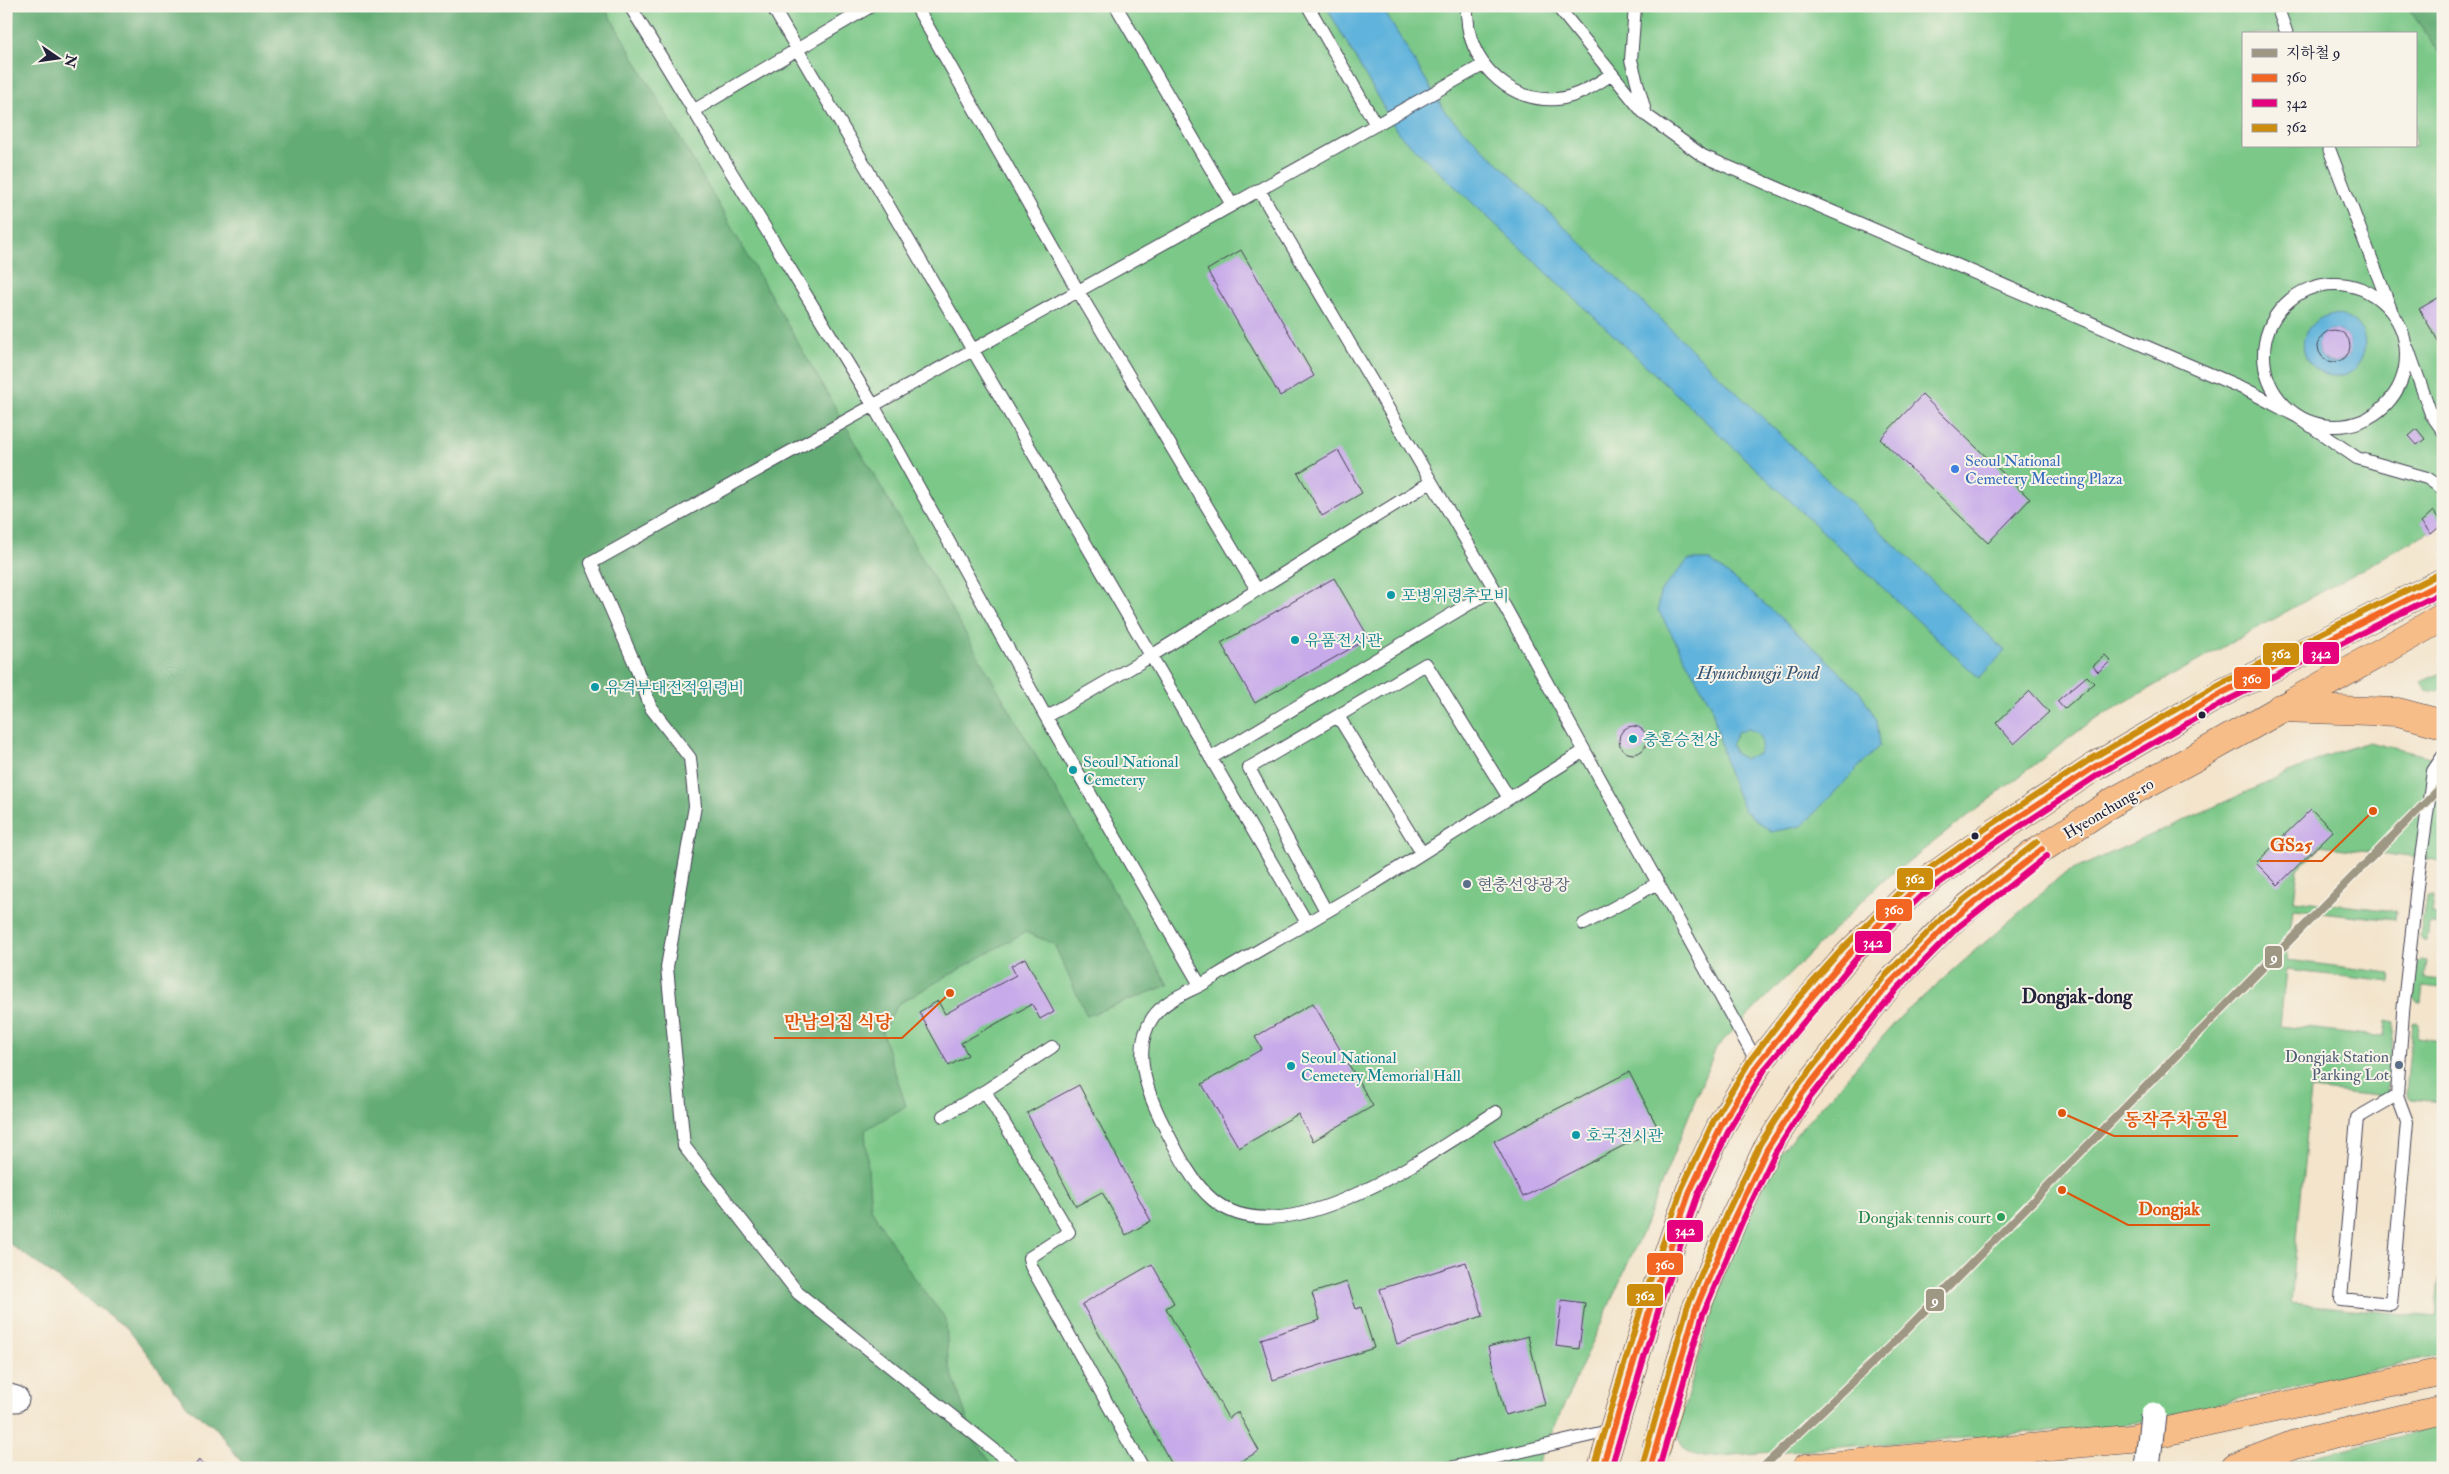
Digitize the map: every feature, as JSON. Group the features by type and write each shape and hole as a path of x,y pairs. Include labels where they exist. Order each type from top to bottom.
{"main road":[{"path":"1602,1468 1615,1430 1654,1295 1690,1191 1722,1124 1758,1064 1802,1007 1850,953 1914,890 1990,836 2096,766 2222,693 2443,582"},
{"name":"Hyeonchung-ro","path":"1657,1446 1695,1311 1734,1218 1766,1149 1803,1093 1890,983 1951,921 2030,857 2116,800 2205,752 2443,617"},
{"path":"2280,708 2398,712 2443,724"},
{"path":"1806,1468 2130,1439 2443,1372"},
{"path":"2234,1468 2295,1444 2443,1409"}],"street":[{"path":"2147,1468 2153,1415"}],"lane":[{"path":"630,6 873,405 1046,717 1200,985"},
{"path":"772,6 1307,923"},
{"path":"693,111 870,6"},
{"path":"916,6 1078,291 1257,590"},
{"path":"1116,6 1232,205"},
{"path":"1308,6 1376,124"},
{"path":"1467,6 1470,39 1483,65 1504,85 1512,89 1530,96 1557,99 1583,92 1612,74"},
{"path":"1557,6 1646,115 1703,156 2247,390 2298,417 2319,425 2341,426 2363,421 2382,409 2396,392 2404,371 2406,349 2400,327 2387,307 2368,292 2345,285 2320,285 2298,294 2279,310 2268,332 2264,356 2268,380 2280,401 2298,417 2357,458 2427,478 2443,489"},
{"path":"1635,6 1631,60 1646,115"},
{"path":"2277,6 2286,32"},
{"path":"1017,1468 798,1292 684,1146 667,966 694,806 690,758 651,708 634,662 590,563 1483,65"},
{"path":"2329,148 2390,309 2400,327 2431,414 2443,431"},
{"path":"1259,190 1494,589 1758,1064"},
{"path":"1046,717 1152,656 1431,482"},
{"path":"1211,758 1494,589"},
{"path":"1326,912 1249,768 1426,664 1509,798"},
{"path":"1338,716 1422,853"},
{"path":"1496,1112 1396,1175 1335,1203 1285,1217 1259,1219 1240,1214 1215,1201 1202,1189 1192,1174 1148,1093 1142,1064 1145,1039 1152,1018 1167,1002 1326,912 1584,751"},
{"path":"2397,1095 2357,1118 2342,1299 2391,1304 2407,1122 2397,1095 2403,1012 2417,886 2423,858 2433,771 2443,756"},
{"path":"1584,924 1658,883"},
{"path":"944,1116 1052,1047"},
{"path":"985,1091 1069,1232 1029,1258 1030,1266 1143,1468"},
{"path":"1450,1468 1615,1430"}],"green space":[{"name":"Seoul National Cemetery","path":"6,6 2443,6 2443,521 2430,531 2093,720 1879,884 1716,1048 1642,1232 1536,1468 499,1468"},
{"path":"6,6 604,6 1168,985 1087,1016 1054,944 1025,932 898,1004 882,1032 906,1106 865,1130 871,1209 913,1277 946,1319 948,1362 974,1439 995,1468 243,1468 242,1463 217,1429 188,1407 128,1329 6,1241"},
{"path":"2407,6 2443,6 2443,58"},
{"path":"2443,672 2442,689 2437,692 2425,690 2421,682"},
{"path":"2369,742 2443,760 2443,861 2320,846 2298,869 2294,900 2396,911 2395,920 2293,909 2287,960 2391,973 2390,982 2286,970 2280,1025 2384,1037 2386,1021 2394,1023 2387,1097 2311,1089 2291,1303 2435,1317 2443,1243 2443,1354 2115,1427 1704,1457 1693,1454 1685,1449 1680,1442 1677,1431 1724,1274 1777,1156 1901,1016 2062,875 2334,753"},
{"path":"2426,897 2433,897 2431,914 2443,916 2443,925 2429,924 2427,941 2423,941 2420,937"},
{"path":"2422,960 2427,961 2425,977 2443,979 2443,988 2423,986 2421,1003 2417,1003 2413,999 2418,963"},
{"path":"2416,1022 2418,1024 2417,1038 2443,1041 2443,1102 2409,1099 2406,1095 2412,1023"},
{"path":"2443,1425 2443,1468 2275,1468 2290,1462"}],"water":[{"path":"1326,6 1381,6 1446,113 2005,651 1979,678 1398,133"},
{"path":"2334,314 2351,320 2361,330 2365,342 2363,355 2357,366 2347,373 2334,376 2315,369 2307,360 2303,347 2309,327 2314,322","holes":["2331,330 2336,330 2347,337 2350,345 2348,355 2340,361 2332,362 2326,360 2321,355 2318,349 2318,342 2323,335"]},
{"name":"Hyunchungji Pond","path":"1688,560 1710,560 1766,605 1861,693 1877,721 1880,745 1802,826 1771,832 1744,810 1728,772 1711,705 1658,610 1660,592","holes":["1747,729 1760,738 1761,746 1758,754 1744,759 1736,754 1731,745 1737,732"]}],"building":[{"path":"1241,250 1314,376 1280,396 1207,270"},
{"path":"2443,295 2443,349 2419,309"},
{"path":"2334,330 2346,334 2350,346 2346,358 2334,362 2322,358 2318,346 2322,334"},
{"name":"Seoul National Cemetery Meeting Plaza","path":"1922,395 2030,499 1988,543 1880,439"},
{"path":"2417,429 2425,439 2417,445 2409,436"},
{"path":"1338,450 1362,493 1322,516 1298,473"},
{"path":"2433,511 2443,524 2431,534 2421,522"},
{"name":"유품전시관","path":"1334,578 1369,638 1255,703 1221,643"},
{"path":"2105,655 2111,661 2098,672 2093,666"},
{"path":"2087,676 2094,683 2064,709 2057,701"},
{"path":"2030,691 2049,712 2014,744 1996,723"},
{"name":"충혼승천상","path":"1633,726 1643,730 1647,740 1643,750 1633,754 1623,750 1619,740 1623,730"},
{"path":"2311,809 2333,831 2278,885 2256,863"},
{"path":"1025,958 1054,1011 1040,1019 1032,1004 961,1043 968,1055 949,1066 919,1012 938,1001 945,1014 1016,975 1011,966"},
{"name":"Seoul National Cemetery Memorial Hall","path":"1313,1003 1373,1106 1313,1141 1298,1114 1239,1148 1202,1084 1262,1049 1255,1037"},
{"name":"호국전시관","path":"1629,1072 1658,1128 1523,1197 1494,1141"},
{"path":"1079,1085 1151,1221 1126,1235 1102,1192 1076,1206 1027,1113"},
{"path":"1466,1262 1483,1316 1397,1344 1380,1289"},
{"path":"1152,1264 1174,1303 1166,1308 1228,1418 1238,1412 1259,1451 1229,1468 1174,1468 1082,1304"},
{"path":"1347,1282 1356,1309 1361,1307 1374,1348 1273,1380 1261,1339 1320,1320 1312,1293"},
{"path":"1562,1300 1585,1303 1579,1349 1556,1346"},
{"path":"1528,1336 1545,1405 1505,1415 1488,1347"},
{"path":"199,1460 210,1468 193,1468"}],"tunnel":[{"path":"1650,1468 1657,1446"}],"metro line":[{"name":"9","path":"1762,1468 1891,1345 2443,785"}],"transit line":[{"name":"362","path":"1594,1465 1646,1292 1682,1188 1714,1120 1751,1059 1796,1001 1844,947 1909,883 1985,829 2091,759 2218,685 2439,574"},
{"name":"360","path":"1602,1468 1654,1295 1690,1191 1722,1124 1758,1064 1803,1007 1850,953 1914,890 1990,836 2096,766 2222,693 2443,582"},
{"name":"342","path":"1611,1468 1662,1298 1698,1194 1730,1128 1765,1069 1856,959 1920,897 1995,843 2101,773 2226,701 2443,592"},
{"name":"362","path":"1642,1466 1687,1308 1726,1215 1760,1144 1796,1088 1884,977 1946,914 2037,842"},
{"name":"360","path":"1650,1468 1695,1311 1734,1218 1767,1149 1803,1093 1890,983 1951,921 2042,849"},
{"name":"342","path":"1659,1468 1703,1314 1742,1222 1775,1153 1810,1098 1897,989 1957,928 2047,856"}],"place":[{"name":"Seoul National Cemetery Meeting Plaza","path":"1955,469"},
{"name":"포병위령추모비","path":"1391,595"},
{"name":"유품전시관","path":"1295,640"},
{"name":"유격부대전적위령비","path":"595,687"},
{"name":"충혼승천상","path":"1633,739"},
{"name":"Seoul National Cemetery","path":"1073,770"},
{"name":"GS25","path":"2373,811"},
{"name":"현충선양광장","path":"1467,884"},
{"name":"만남의집 식당","path":"950,993"},
{"name":"Dongjak Station Parking Lot","path":"2399,1065"},
{"name":"Seoul National Cemetery Memorial Hall","path":"1291,1066"},
{"name":"동작주차공원","path":"2062,1113"},
{"name":"호국전시관","path":"1576,1135"},
{"name":"Dongjak","path":"2062,1190"},
{"name":"Dongjak tennis court","path":"2001,1217"}],"district":[{"name":"Dongjak-dong","path":"2077,996"}]}
